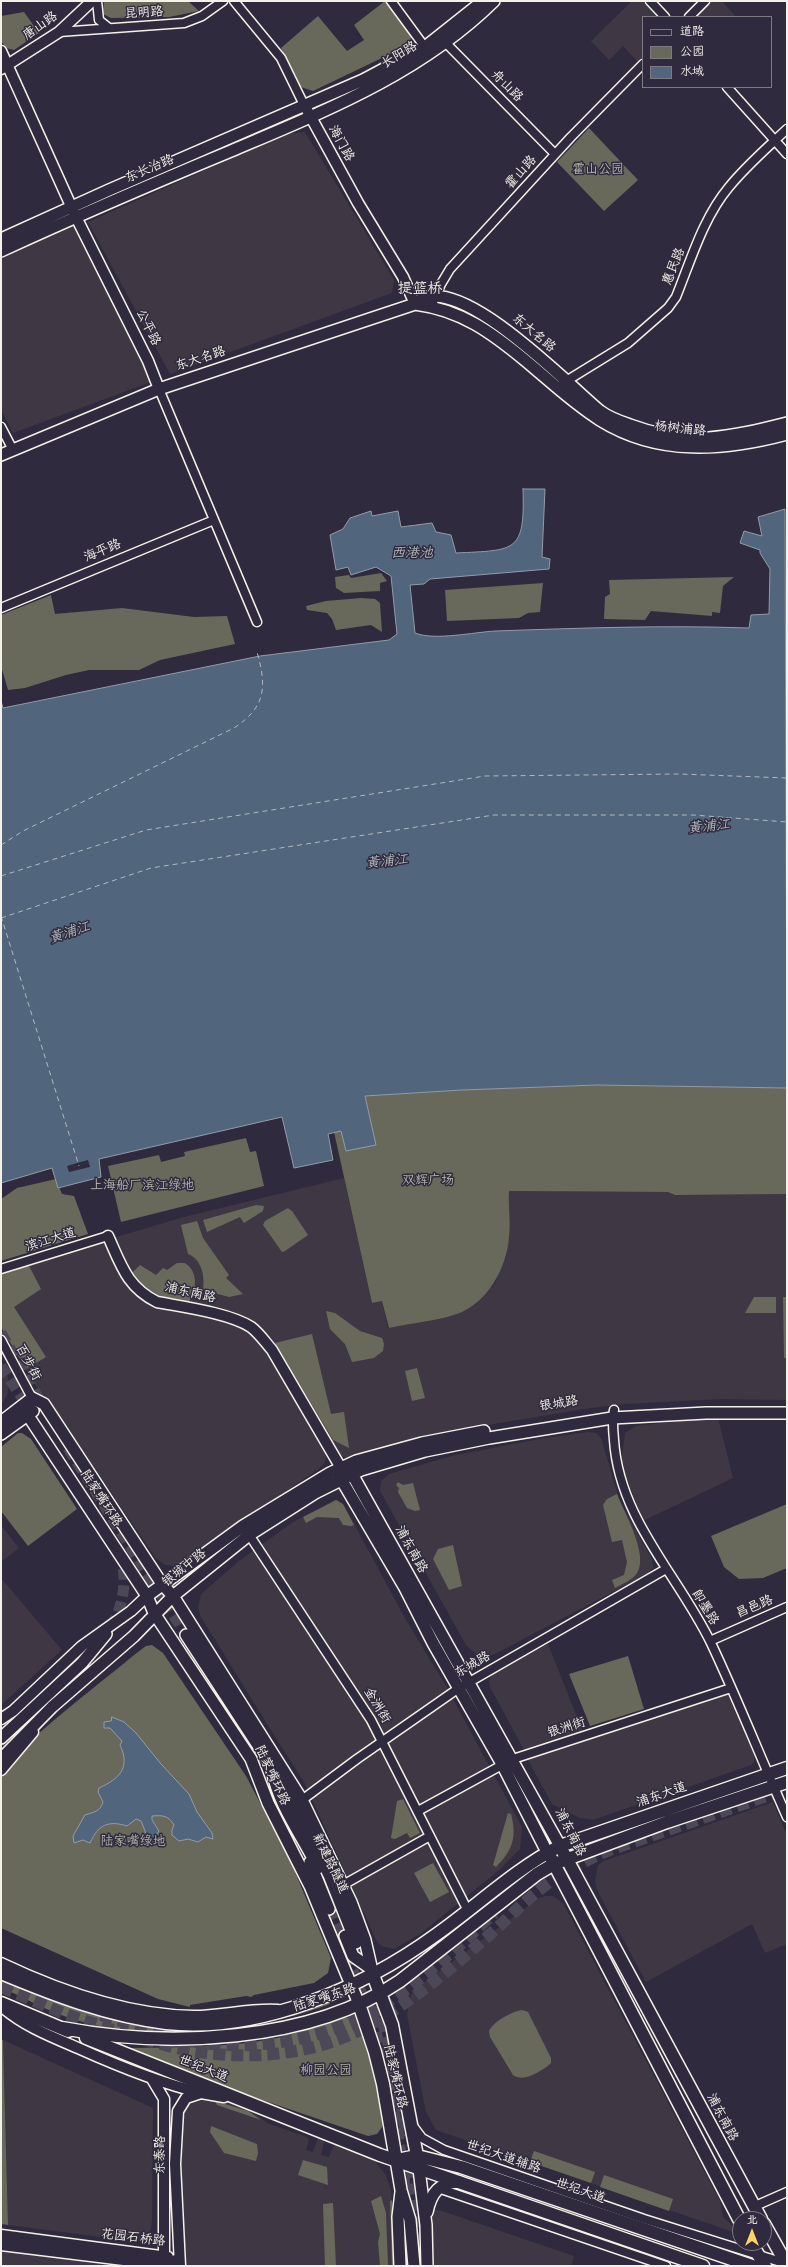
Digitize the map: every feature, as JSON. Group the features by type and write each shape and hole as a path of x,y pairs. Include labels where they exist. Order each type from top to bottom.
{"main road":[{"name":"长阳路","path":"442,40 483,1"},
{"name":"长阳路","path":"310,117 388,80 442,40 472,22 494,1"},
{"name":"长阳路","path":"305,107 428,50"},
{"name":"东长治路","path":"1,251 74,212 305,107"},
{"name":"东长治路","path":"1,239 74,212 310,117"},
{"name":"东大名路","path":"1,455 159,389 415,304 433,301 468,319 503,342 562,385"},
{"name":"杨树浦路","path":"562,385 602,412 629,425 682,439 726,437 787,423"},
{"name":"杨树浦路","path":"562,385 587,411 614,428 639,439 660,445 730,447 787,434"},
{"path":"32,1398 44,1404"},
{"path":"27,1414 32,1398"},
{"path":"1,1422 32,1398"},
{"path":"1,1434 27,1414 44,1404"},
{"name":"陆家嘴环路","path":"44,1404 162,1584 173,1596 252,1716 302,1800 343,1885 365,1940 372,1972 392,2025 418,2162 426,2225 427,2266"},
{"name":"银城路","path":"341,1468 422,1443 613,1414 708,1406 787,1406"},
{"name":"银城路","path":"352,1474 425,1451 613,1414 787,1413"},
{"name":"陆家嘴环路","path":"27,1414 147,1596 154,1613 251,1759 268,1803 310,1886 359,2004 375,2052 383,2084 401,2190 410,2220 414,2266"},
{"path":"341,1479 341,1468 352,1474"},
{"name":"银城中路","path":"147,1596 162,1584 246,1531 341,1468"},
{"name":"银城中路","path":"1,1759 52,1707 134,1636 154,1613 246,1531 352,1474"},
{"name":"浦东南路","path":"352,1474 513,1759 756,2211"},
{"name":"浦东南路","path":"341,1479 405,1588 433,1643 502,1764 735,2211"},
{"path":"1,1738 4,1729 35,1706 82,1663 106,1634"},
{"name":"新建路隧道","path":"186,1635 283,1784"},
{"name":"陆家嘴环路","path":"252,1716 338,1897 356,1943"},
{"path":"251,1759 307,1856 329,1908"},
{"name":"新建路隧道","path":"271,1765 275,1786 317,1866 353,1956 372,1972"},
{"name":"浦东大道","path":"547,1852 560,1846 787,1768"},
{"name":"浦东大道","path":"554,1864 566,1858 787,1782"},
{"name":"陆家嘴东路","path":"1,1973 81,2004 140,2019 179,2024 223,2021 284,2010 351,1986 372,1972 437,1935 530,1863 547,1852"},
{"name":"陆家嘴东路","path":"62,2028 81,2032 143,2038 226,2035 282,2028 359,2004 381,1994 537,1874 554,1864"},
{"path":"1,2000 81,2032"},
{"name":"世纪大道","path":"1,2005 396,2160 418,2162 493,2177 755,2261"},
{"name":"世纪大道","path":"418,2162 460,2182 703,2266"},
{"path":"426,2225 430,2199 438,2188 449,2183 460,2182"},
{"name":"陆家嘴环路","path":"400,2266 398,2217 401,2190"},
{"path":"406,2233 408,2266"},
{"path":"772,2240 784,2265"},
{"path":"753,2251 755,2261 765,2266"}],"street":[{"name":"唐山路","path":"4,67 59,32 92,1"},
{"name":"昆明路","path":"97,1 98,20 109,28"},
{"name":"昆明路","path":"59,32 184,23 202,16 223,1"},
{"name":"海门路","path":"234,1 281,58 310,117 358,203 403,277 415,304"},
{"path":"391,1 428,50"},
{"path":"650,1 664,16"},
{"path":"690,16 705,1"},
{"name":"舟山路","path":"442,40 555,154"},
{"name":"公平路","path":"1,51 4,67 148,361 257,622"},
{"name":"霍山路","path":"433,301 450,269 555,154 642,65"},
{"path":"728,88 787,154"},
{"name":"惠民路","path":"562,385 628,343 668,308 676,297 708,220 719,201 728,188 787,129"},
{"path":"1,427 13,450"},
{"name":"海平路","path":"1,608 214,520"},
{"name":"滨江大道","path":"1,1269 108,1236"},
{"name":"浦东南路","path":"108,1236 126,1276 132,1285 148,1297 157,1302 235,1320 250,1327 262,1336 272,1350 341,1468"},
{"name":"百步街","path":"1,1340 32,1398"},
{"name":"即墨路","path":"613,1414 615,1454 619,1477 638,1521 710,1641 787,1818"},
{"name":"金洲街","path":"246,1531 340,1672 382,1741 468,1911"},
{"name":"东城路","path":"302,1800 382,1741 459,1688 666,1569"},
{"path":"1,1719 13,1711 82,1646 131,1611 147,1596"},
{"name":"昌邑路","path":"710,1641 787,1607"},
{"name":"银洲街","path":"418,1812 513,1759 731,1688"},
{"path":"1,1770 52,1707"},
{"path":"343,1885 430,1836"},
{"path":"1,1963 110,2004 166,2014 194,2016 264,2009 284,2010"},
{"path":"1,2005 30,2028 152,2079 202,2093 236,2098"},
{"name":"东泰路","path":"152,2079 164,2099 164,2262"},
{"name":"东泰路","path":"179,2262 175,2164 176,2120 178,2111 186,2098 202,2093"},
{"name":"世纪大道辅路","path":"411,2120 422,2138 444,2150 644,2219 755,2261 784,2265"},
{"path":"438,2188 666,2266"},
{"path":"753,2207 787,2192"},
{"name":"花园石桥路","path":"1,2235 164,2262"},
{"name":"花园石桥路","path":"1,2245 164,2262 179,2262"},
{"name":"世纪大道辅路","path":"755,2261 784,2265"}],"shaded area":[{"path":"632,1 643,1 658,16 642,16 642,58 638,62 623,46 609,60 591,41"},
{"path":"711,1 722,1 735,16 696,16"},
{"path":"305,132 394,280 392,293 170,374 88,222 287,134"},
{"path":"74,226 151,382 13,433 1,410 1,258"},
{"path":"344,1178 372,1303 382,1301 388,1328 457,1314 473,1306 495,1283 506,1257 509,1236 508,1191 669,1192 675,1195 787,1194 787,1400 721,1399 624,1404 591,1408 463,1429 419,1438 349,1458 344,1457 335,1451 270,1338 253,1324 156,1298 129,1276 113,1238 184,1217"},
{"path":"106,1240 123,1278 129,1287 145,1300 235,1324 249,1330 270,1352 327,1455 324,1464 320,1468 176,1566 165,1565 155,1557 49,1401 36,1386 1,1327 1,1273"},
{"path":"1,1359 7,1373 9,1385 7,1396 1,1404"},
{"path":"718,1418 733,1478 643,1521 625,1474 622,1457 625,1433 636,1426"},
{"path":"588,1432 596,1433 601,1438 620,1502 652,1559 653,1567 647,1574 493,1655 477,1655 466,1645 380,1491 381,1481 389,1474 452,1456 539,1439"},
{"path":"336,1500 345,1507 406,1620 446,1686 522,1827 520,1849 497,1872 420,1934 394,1949 381,1946 376,1940 304,1782 201,1617 198,1608 201,1594 239,1561 293,1522"},
{"path":"1,1525 19,1548 1,1562"},
{"path":"1,1578 62,1650 1,1705"},
{"path":"548,1644 583,1732 524,1750 490,1687 489,1680 493,1673"},
{"path":"727,1693 754,1755 754,1762 751,1765 593,1820 580,1818 552,1804 527,1758"},
{"path":"773,1802 787,1836 787,1944 765,1953 752,1924 646,1982 597,1890 595,1882 598,1865 604,1861"},
{"path":"553,1896 563,1903 720,2201 723,2217 732,2225 732,2232 436,2130 426,2112 407,2015 411,1995 414,1990 539,1898"},
{"path":"3,2040 153,2108 152,2220 151,2229 146,2236 139,2240 132,2241 8,2225"},
{"path":"211,2098 249,2110 269,2124 307,2137 309,2140 306,2150 313,2152 318,2138 324,2139 321,2155 329,2157 334,2145 336,2144 364,2154 374,2160 385,2174 391,2189 396,2266 185,2266 182,2241 181,2117 185,2109 192,2102"},
{"path":"434,2210 439,2210 574,2256 571,2266 432,2266 430,2214"},
{"path":"1,2251 119,2266 1,2266"}],"green space":[{"path":"104,1 188,1 199,11 169,17 111,18 103,14"},
{"path":"385,1 411,37 409,45 313,91 301,87 281,48 318,16 347,51 364,40 354,25"},
{"path":"24,12 39,33 14,50 6,48 1,41 1,16"},
{"name":"霍山公园","path":"589,128 638,180 604,211 557,162"},
{"path":"381,573 387,581 380,583 380,591 344,593 336,588 335,577 349,575 351,578"},
{"path":"734,577 723,586 720,613 712,612 712,616 651,611 645,620 604,619 605,597 610,594 609,580"},
{"path":"543,583 540,612 528,613 519,618 447,621 445,590"},
{"path":"51,595 55,614 122,608 194,617 227,616 235,644 160,660 139,670 89,670 66,675 25,688 8,690 1,666 1,615"},
{"path":"361,598 375,599 380,603 382,632 371,625 336,630 332,619 327,613 307,610 306,606 326,601"},
{"name":"双辉广场","path":"597,1085 787,1088 787,1194 675,1195 668,1192 509,1191 510,1226 507,1248 500,1272 487,1293 468,1309 457,1314 389,1328 382,1301 372,1303 334,1132 371,1124 365,1096 462,1090"},
{"name":"上海船厂滨江绿地","path":"246,1138 250,1152 256,1151 264,1186 121,1222 108,1166 159,1155 161,1162 185,1156 184,1152"},
{"name":"上海船厂滨江绿地","path":"56,1179 62,1194 74,1196 88,1234 1,1261 1,1199 17,1188"},
{"path":"256,1205 264,1206 263,1211 244,1223 240,1217 207,1232 203,1220"},
{"path":"288,1208 292,1211 308,1235 282,1252 263,1225 265,1221"},
{"path":"197,1221 203,1238 229,1275 226,1278 243,1294 229,1297 203,1290 202,1269 197,1260 188,1254 181,1225"},
{"path":"177,1263 185,1263 190,1267 195,1277 193,1294 187,1305 156,1298 129,1276 140,1265 156,1275 163,1268 167,1270"},
{"path":"28,1264 41,1289 14,1307 46,1357 26,1369 1,1327 1,1273"},
{"path":"754,1297 776,1297 776,1313 745,1313"},
{"path":"783,1297 787,1297 787,1358 784,1358"},
{"path":"326,1311 335,1313 360,1331 382,1338 384,1344 383,1351 374,1358 352,1362 345,1344 330,1329"},
{"path":"312,1334 331,1414 344,1412 349,1448 333,1440 275,1343"},
{"path":"417,1368 425,1398 412,1401 405,1371"},
{"path":"18,1433 22,1433 31,1439 77,1509 28,1546 1,1511 1,1447"},
{"path":"398,1482 403,1485 413,1483 420,1510 415,1511 407,1508 398,1492 399,1488 396,1485"},
{"path":"617,1494 630,1522 638,1545 640,1565 633,1578 615,1588 612,1580 624,1575 627,1562 622,1540 612,1542 603,1505 607,1499"},
{"path":"336,1500 343,1504 354,1525 343,1525 339,1518 317,1517 306,1523 303,1517"},
{"path":"787,1504 787,1568 763,1578 739,1579 724,1567 711,1536"},
{"path":"453,1545 462,1586 449,1590 433,1559 438,1549"},
{"name":"陆家嘴绿地","path":"152,1645 163,1653 246,1776 290,1860 331,1958 328,1973 314,1983 254,1995 251,1997 246,1996 190,2005 190,2007 158,1999 1,1928 1,1773 31,1741 64,1711 146,1646"},
{"path":"628,1656 644,1709 590,1726 569,1674"},
{"path":"403,1799 420,1833 410,1838 407,1833 395,1839 391,1838 397,1801"},
{"path":"508,1813 511,1814 513,1822 514,1830 512,1843 502,1861 496,1867 493,1865"},
{"path":"433,1863 449,1892 430,1902 414,1873"},
{"path":"1,1977 72,2006 283,2017 329,2002 330,2004 301,2014 270,2022 237,2028 204,2032 138,2032 106,2027 76,2020 56,2013 1,1987"},
{"path":"522,2010 528,2012 551,2058 551,2063 533,2075 522,2078 513,2075 490,2037 489,2031 491,2027 503,2018"},
{"name":"柳园公园","path":"344,2017 359,2023 371,2053 383,2117 382,2127 377,2134 368,2136 198,2078 129,2048 240,2044 294,2034"},
{"path":"1,2039 3,2040 8,2225 1,2224"},
{"path":"215,2101 248,2111 261,2120 217,2105"},
{"path":"211,2126 257,2144 258,2153 256,2161 224,2153 210,2132"},
{"path":"534,2151 595,2172 591,2183 530,2162"},
{"path":"303,2160 327,2167 328,2185 298,2175"},
{"path":"604,2175 673,2199 669,2211 600,2187"},
{"path":"381,2196 386,2213 388,2266 380,2266 378,2242 380,2234 371,2201"},
{"path":"392,2200 394,2266 392,2266 390,2201"},
{"path":"333,2203 336,2266 325,2266 323,2204"}],"water":[{"path":"523,489 545,489 542,557 550,559 549,569 430,579 424,584 410,585 415,633 444,636 496,631 591,628 749,628 751,615 769,614 770,569 760,553 760,550 740,543 744,531 762,536 758,517 785,509 787,1088 597,1085 462,1090 365,1096 376,1145 346,1151 341,1131 328,1134 333,1160 294,1168 282,1117 99,1159 101,1177 58,1188 52,1168 1,1183 1,701 3,708 260,656 389,640 397,634 391,576 376,567 351,575 348,567 336,570 330,535 343,529 350,518 371,511 372,516 398,511 401,527 432,523 436,532 451,535 456,553 492,551 513,544 518,537 522,526"},
{"path":"112,1717 124,1722 136,1733 161,1764 189,1794 197,1812 212,1833 213,1839 206,1837 198,1842 188,1839 179,1841 172,1835 174,1825 170,1820 162,1816 152,1816 152,1820 159,1831 153,1839 147,1836 141,1821 136,1819 127,1826 120,1824 109,1824 100,1828 90,1843 83,1840 74,1843 73,1836 85,1815 96,1811 102,1805 103,1802 98,1792 99,1788 117,1777 123,1766 123,1753 120,1745 122,1741 110,1728 104,1728 104,1722 111,1721"}],"pier":[{"path":"88,1160 90,1167 69,1172 67,1166"}],"ferry route":[{"path":"1,845 23,831 234,728 245,720 258,704 263,686 257,652"},
{"path":"1,876 146,830 485,776 679,774 787,778"},
{"path":"1,918 151,868 494,815 693,815 787,822"},
{"path":"1,916 79,1166"}],"tunnel":[{"path":"1,1333 43,1406"},
{"path":"1,1366 31,1411"},
{"path":"68,1448 186,1635"},
{"path":"111,1627 119,1610 123,1592 124,1574 121,1555"},
{"path":"143,2039 196,2052 224,2055 279,2053 307,2049 333,2041 358,2031 410,2000 458,1962 537,1892 573,1867 607,1851 787,1789"},
{"path":"587,1847 621,1833"},
{"path":"329,1909 376,2031 398,2130 406,2194"},
{"path":"191,2041 231,2045 273,2043 313,2035 352,2022 388,2002 426,1974 494,1913"},
{"path":"356,1943 365,1968"},
{"path":"1,1987 65,2014 125,2034"},
{"path":"374,1989 396,2075 406,2136"},
{"path":"101,2015 171,2036"},
{"path":"411,2167 419,2233 420,2266"}],"district":[{"name":"提篮桥","path":"420,291"}],"water label":[{"name":"西港池","path":"412,555"},
{"name":"黄浦江","path":"709,828"},
{"name":"黄浦江","path":"387,863"},
{"name":"黄浦江","path":"70,934"}]}
